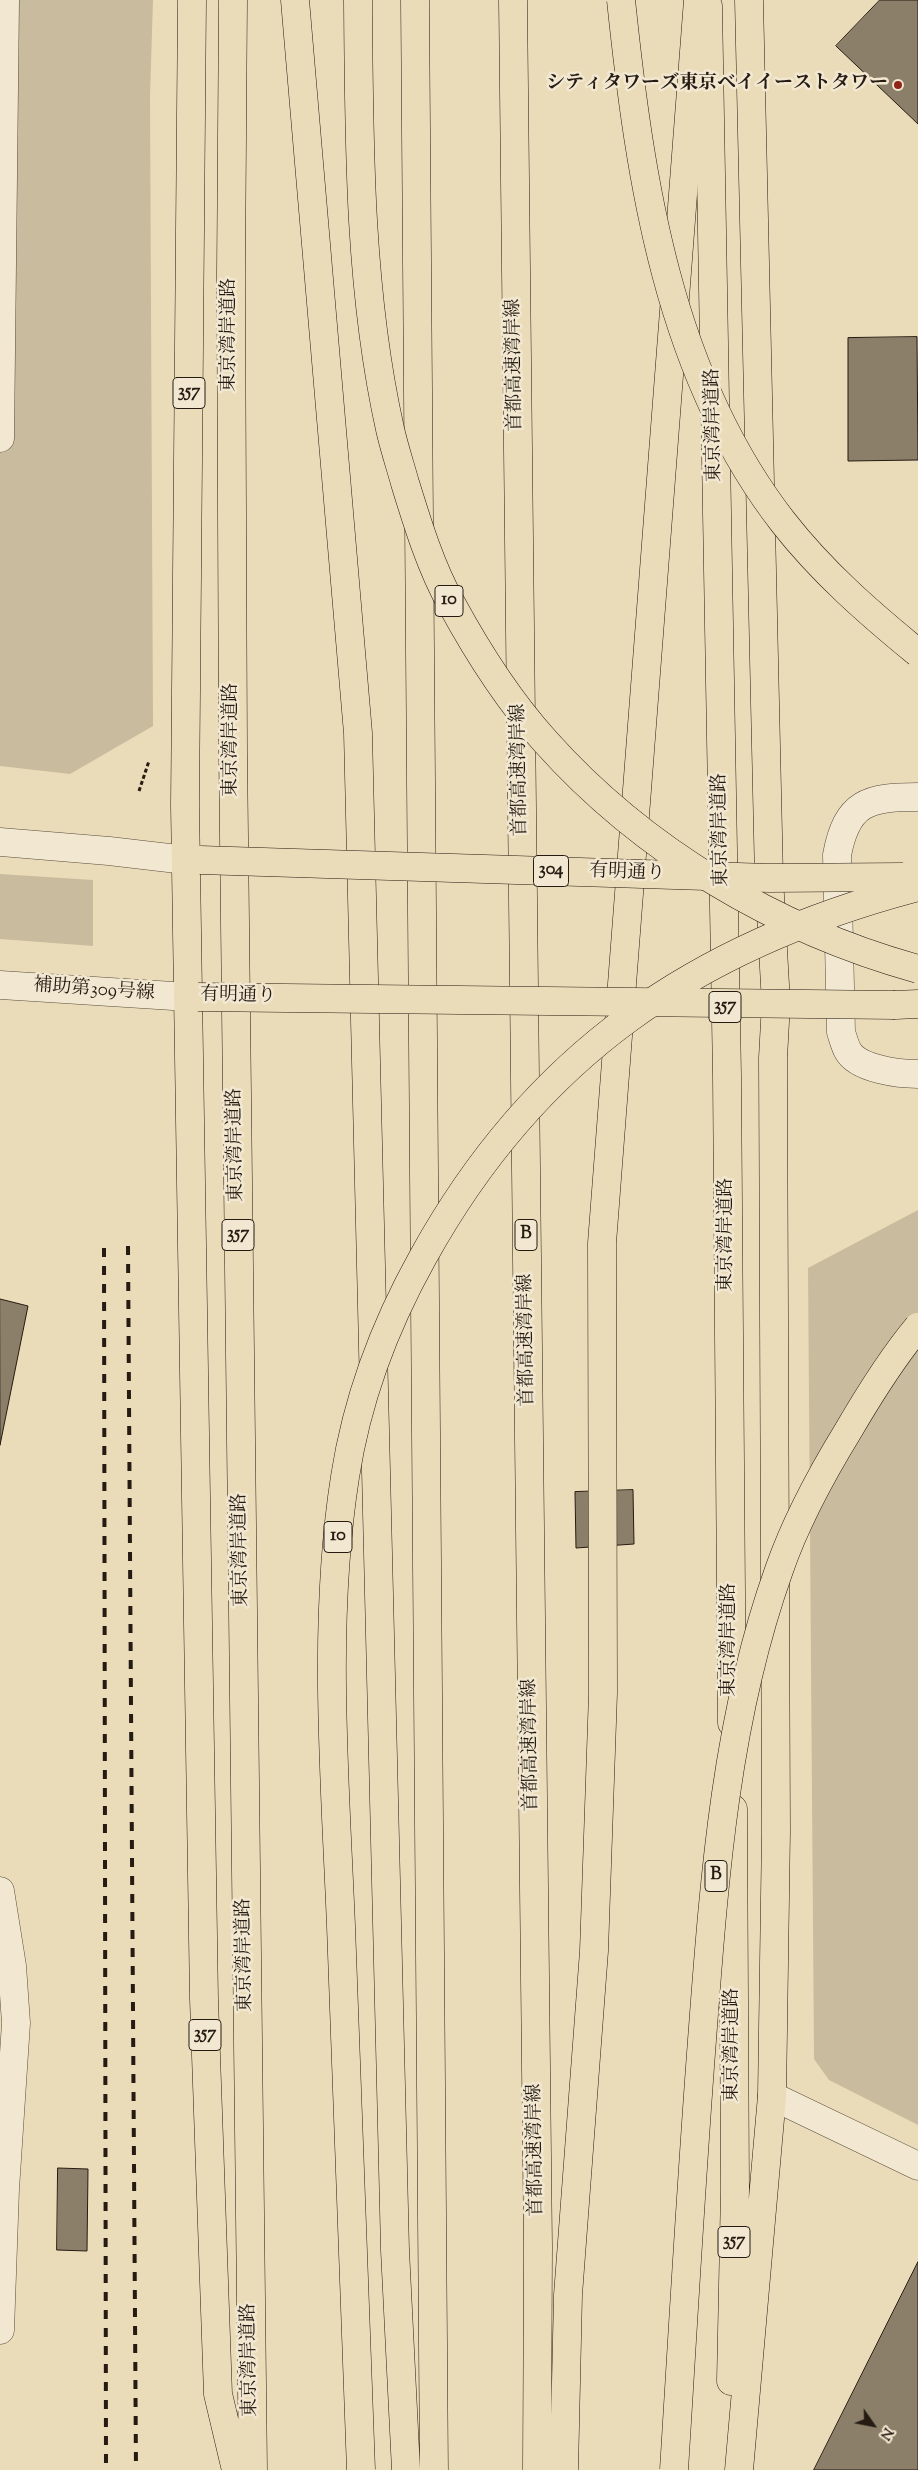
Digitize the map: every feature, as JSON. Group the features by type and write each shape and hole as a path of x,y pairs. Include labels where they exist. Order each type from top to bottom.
{"main road":[{"name":"357","path":"192,0 186,787 193,860 193,997 188,1077 204,2000 218,2394 236,2470"},
{"name":"東京湾岸道路","path":"233,0 231,264 233,751 254,2470"},
{"path":"295,0 358,733 394,2250 406,2470"},
{"name":"10","path":"358,0 365,249 374,338 390,431 416,520 450,601 494,674 544,740 596,792 660,845 720,884 816,934 876,957 918,969"},
{"path":"415,0 434,2470"},
{"name":"首都高速湾岸線","path":"513,0 538,2246 537,2470"},
{"path":"621,0 639,149 653,222 670,291 693,359 718,418 747,467 783,521 821,566 868,612 918,653"},
{"path":"564,2470 568,2295 594,1951 603,1693 602,1244 698,0"},
{"name":"東京湾岸道路","path":"708,0 727,1095 735,2161 729,2470"},
{"path":"739,2470 772,2096 776,1831 773,1058 776,1003 769,878 749,0"},
{"name":"有明通り","path":"193,860 913,881"},
{"name":"10","path":"361,2470 337,1823 333,1613 345,1477 358,1415 378,1353 404,1291 439,1228 478,1170 517,1120 562,1072 608,1032 664,993 723,959 789,928 913,881"},
{"name":"有明通り","path":"193,997 907,1004"},
{"name":"B","path":"674,2470 693,2159 710,1933 725,1793 747,1676 761,1622 780,1567 803,1512 864,1403 900,1349 918,1327"}],"street":[{"path":"0,438 5,0"},
{"path":"918,797 900,797 867,802 850,818 841,835 837,855 841,1032 848,1052 865,1064 884,1070 918,1074"},
{"path":"0,842 193,860"},
{"name":"補助第309号線","path":"0,985 193,997"},
{"path":"0,1891 12,1966 16,2023 5,2189 0,2330"},
{"path":"772,2096 918,2166"}],"shaded area":[{"path":"0,0 153,0 150,96 153,726 70,774 0,766"},
{"path":"0,874 93,880 93,946 0,939"},
{"path":"918,1210 918,2125 829,2080 814,2059 808,1268"}],"building":[{"name":"シティタワーズ東京ベイイーストタワー","path":"880,0 918,0 918,124 836,46"},
{"path":"917,337 918,460 848,461 848,338"},
{"path":"0,1299 28,1306 0,1445"},
{"path":"633,1490 634,1544 576,1548 575,1492"},
{"path":"58,2168 88,2169 87,2251 57,2250"},
{"path":"918,2262 918,2470 814,2470"}],"railway":[{"path":"128,1246 136,2470"},
{"path":"104,1248 106,2470"}],"place":[{"name":"シティタワーズ東京ベイイーストタワー","path":"898,85"}]}
